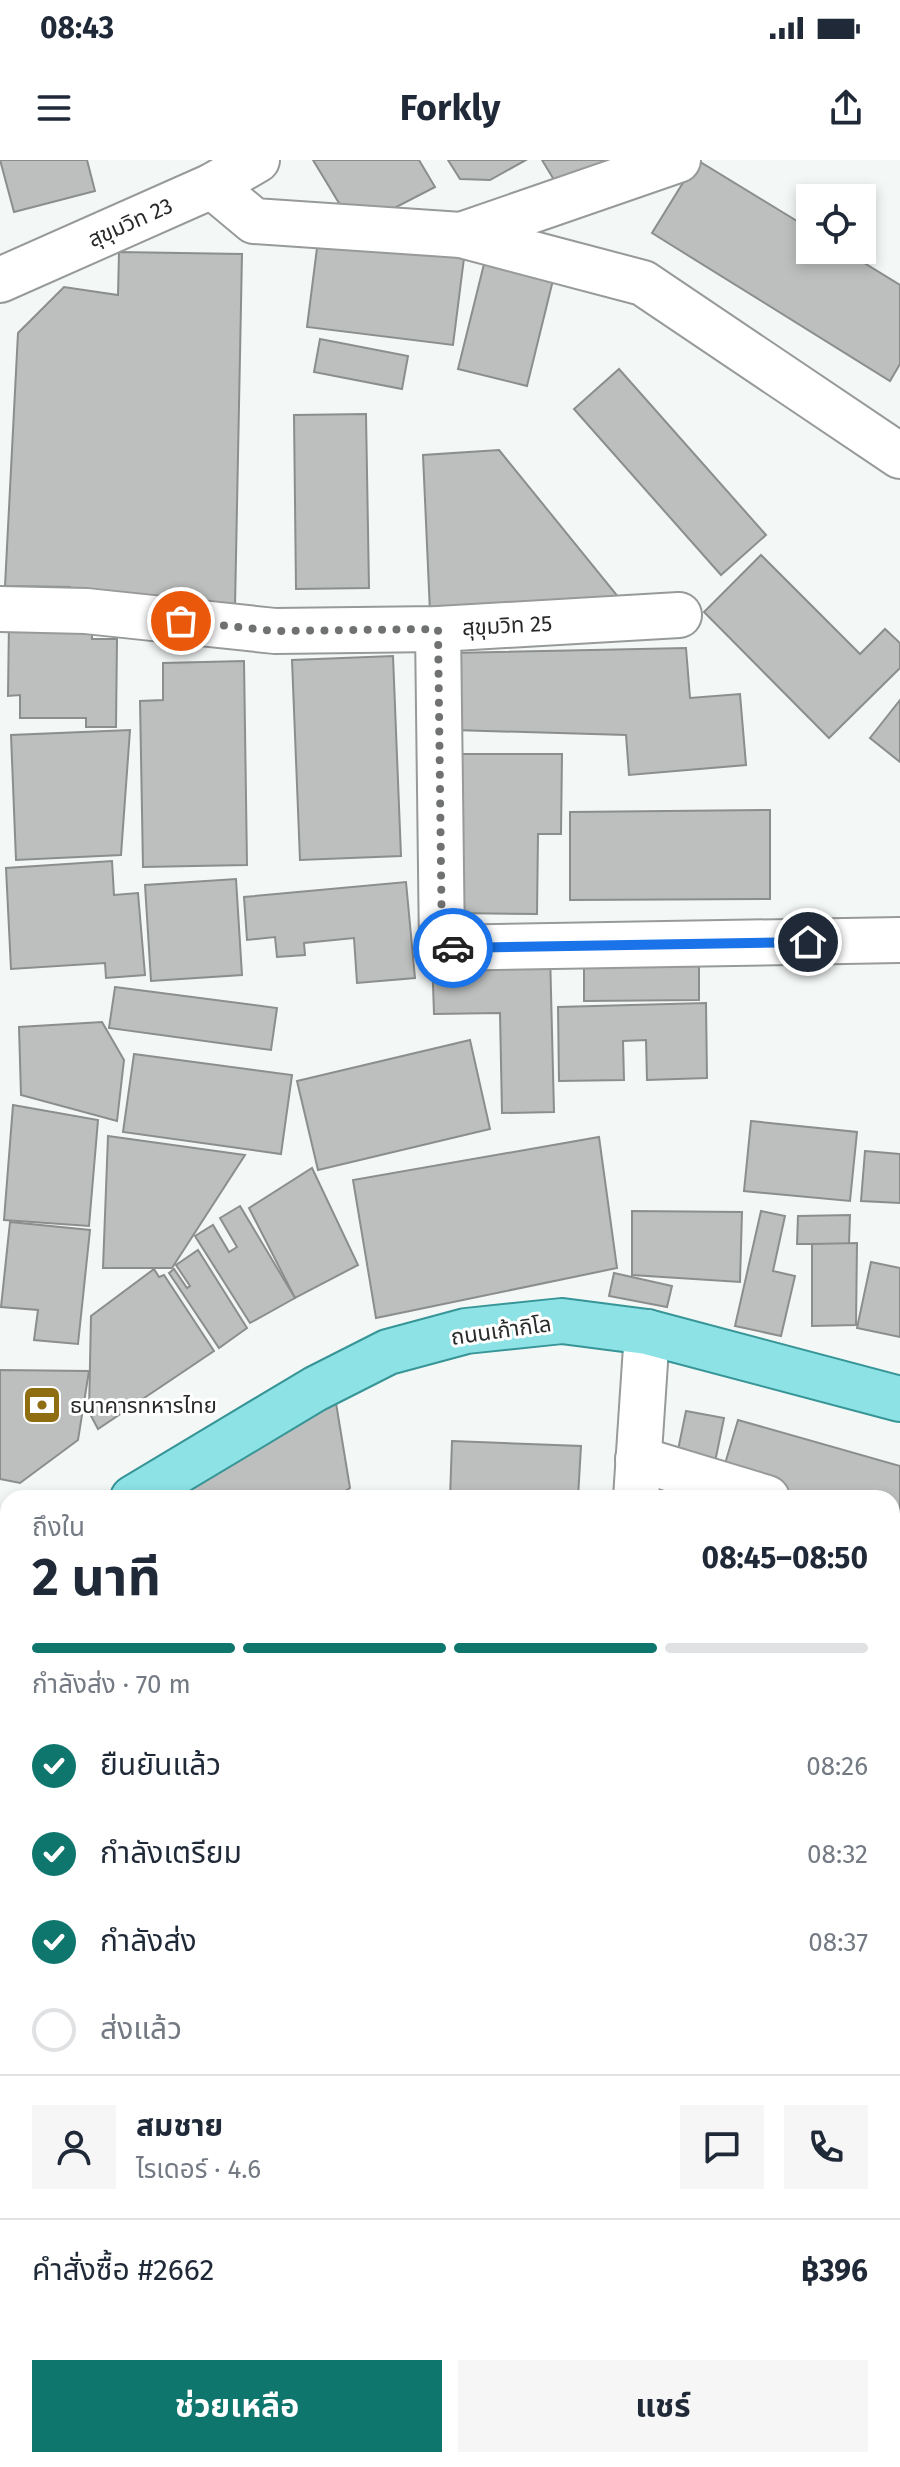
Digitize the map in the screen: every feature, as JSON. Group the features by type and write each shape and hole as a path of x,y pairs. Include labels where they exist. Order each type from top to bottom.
{"main road":[{"name":"ถนนเก้ากิโล","path":"146,1490 315,1389 388,1352 466,1331 562,1321 647,1332 900,1399"}],"street":[{"name":"สุขุมวิท 23","path":"0,280 212,186 257,160"},
{"path":"461,235 678,160"},
{"path":"212,186 254,221 461,235 643,283 900,456"},
{"name":"สุขุมวิท 25","path":"0,609 86,611 275,631 438,629 679,615"},
{"path":"438,629 442,948 900,940"},
{"path":"647,1332 637,1478 715,1490"}],"building":[{"path":"0,160 87,160 95,191 14,212"},
{"path":"313,160 419,160 435,187 381,215 342,208"},
{"path":"448,160 526,160 490,180 460,179"},
{"path":"542,160 624,160 562,193"},
{"path":"697,160 796,220 796,264 866,264 900,285 900,364 890,381 652,233"},
{"path":"318,240 464,258 453,345 307,327"},
{"path":"119,252 242,254 235,607 69,605 70,587 5,586 18,333 64,287 118,295"},
{"path":"485,260 554,276 527,386 458,369"},
{"path":"320,339 408,356 402,389 314,372"},
{"path":"619,369 766,535 721,575 574,409"},
{"path":"366,414 369,588 296,589 294,415"},
{"path":"499,450 628,609 430,612 423,455"},
{"path":"761,555 860,654 885,629 900,643 900,668 829,738 704,612"},
{"path":"9,620 92,621 92,639 117,639 116,727 86,727 86,718 20,718 20,695 8,696"},
{"path":"686,648 690,698 740,694 746,765 629,775 626,735 454,730 450,653"},
{"path":"393,656 401,856 300,860 292,660"},
{"path":"244,661 247,865 143,867 140,701 163,700 163,663"},
{"path":"900,700 900,762 870,738"},
{"path":"130,730 121,855 16,860 11,735"},
{"path":"454,754 562,754 561,834 538,834 537,914 452,913"},
{"path":"770,810 770,899 570,900 570,812"},
{"path":"112,861 114,895 138,893 145,975 106,978 105,963 11,969 6,868"},
{"path":"236,879 242,975 151,981 145,885"},
{"path":"406,882 415,978 357,983 354,938 304,943 305,955 277,957 275,937 247,940 244,897"},
{"path":"550,952 554,1112 502,1113 500,1013 434,1014 432,955"},
{"path":"699,966 699,1000 584,1001 584,967"},
{"path":"115,987 277,1008 271,1050 109,1028"},
{"path":"706,1003 707,1078 647,1080 646,1040 623,1041 624,1080 559,1081 558,1007"},
{"path":"102,1022 124,1060 117,1121 21,1095 19,1027"},
{"path":"470,1040 490,1129 318,1170 297,1081"},
{"path":"134,1054 292,1075 281,1154 123,1132"},
{"path":"13,1105 98,1120 89,1226 4,1220"},
{"path":"751,1121 857,1132 850,1201 744,1191"},
{"path":"108,1136 245,1155 172,1268 103,1268"},
{"path":"599,1137 617,1268 376,1318 353,1180"},
{"path":"865,1151 900,1154 900,1203 861,1201"},
{"path":"312,1168 358,1265 295,1298 249,1208"},
{"path":"240,1206 295,1298 250,1323 195,1236 213,1225 229,1252 237,1247 220,1218"},
{"path":"632,1211 742,1212 740,1282 632,1275"},
{"path":"761,1211 785,1216 773,1271 795,1276 781,1336 735,1326"},
{"path":"850,1215 849,1244 797,1244 798,1216"},
{"path":"10,1222 90,1230 78,1344 34,1340 38,1310 1,1307"},
{"path":"857,1243 856,1325 812,1326 812,1244"},
{"path":"198,1250 247,1328 219,1348 169,1273 174,1269 187,1288 190,1286 176,1265"},
{"path":"871,1262 900,1268 900,1337 857,1328"},
{"path":"154,1269 159,1277 164,1275 214,1351 98,1429 89,1412 91,1316"},
{"path":"614,1273 672,1286 667,1307 609,1296"},
{"name":"ธนาคารทหารไทย","path":"0,1370 89,1371 78,1440 20,1483 0,1479"},
{"path":"335,1397 350,1488 178,1490"},
{"path":"686,1411 724,1418 715,1462 677,1455"},
{"path":"738,1420 900,1466 900,1490 781,1490 722,1474"},
{"path":"452,1441 581,1446 578,1490 450,1490"}],"way so far":[{"path":"181,621 275,631 438,629 442,948 453,948"}],"place":[{"name":"ธนาคารทหารไทย","path":"42,1405"}],"route":[{"path":"453,948 808,942"}]}
